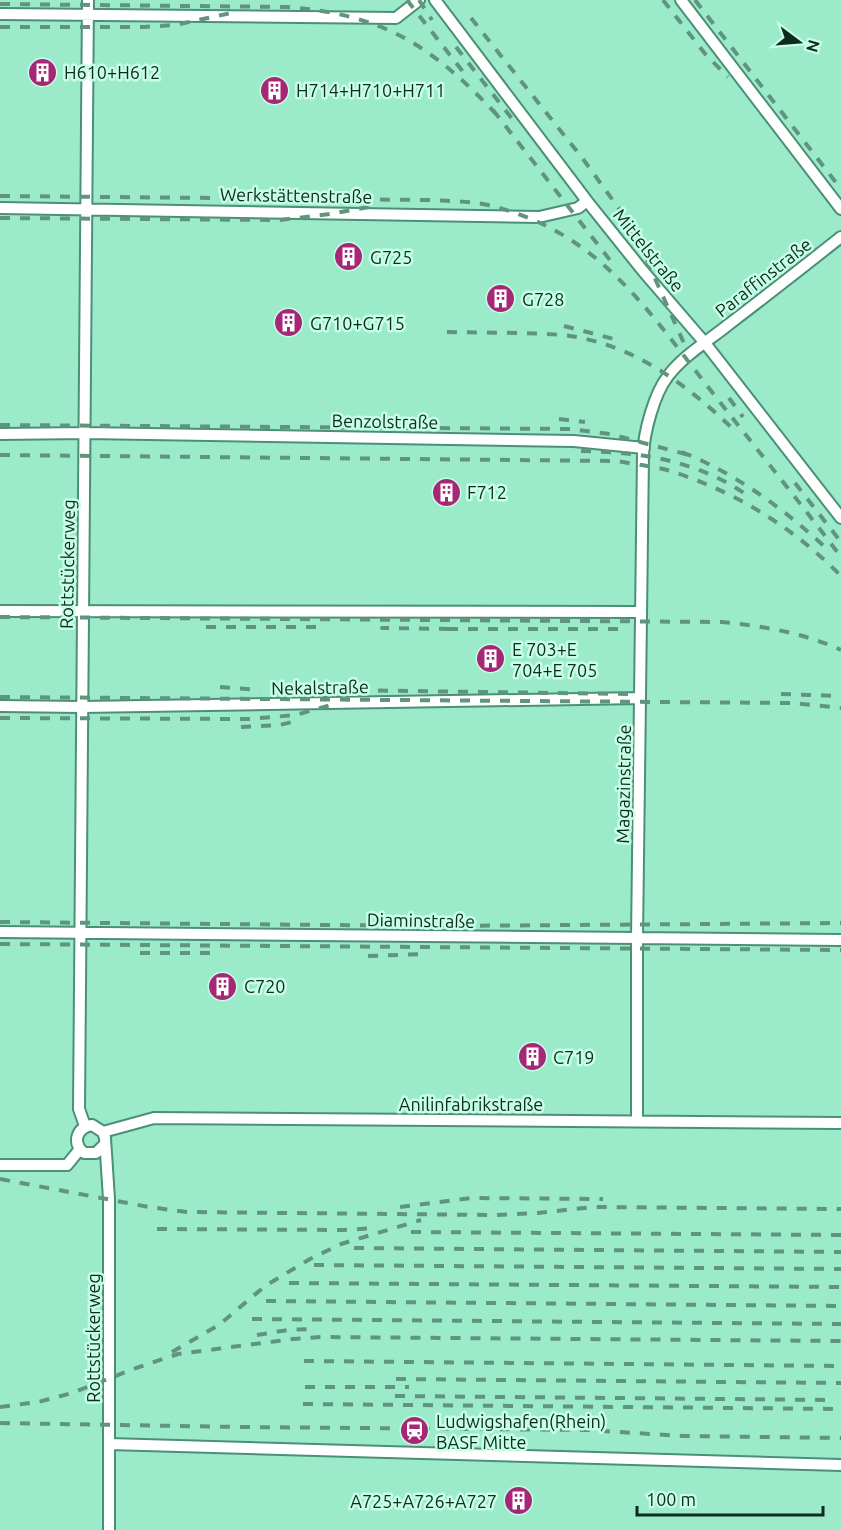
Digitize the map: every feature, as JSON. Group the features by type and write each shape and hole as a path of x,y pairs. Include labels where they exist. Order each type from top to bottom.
{"street":[{"name":"Rottstückerweg","path":"85,1126 79,1109 88,0"},
{"path":"0,14 396,18 419,0"},
{"name":"Mittelstraße","path":"435,0 587,201 643,272 705,343 841,518"},
{"path":"681,0 841,209"},
{"name":"Werkstättenstraße","path":"0,208 539,217 578,208 587,201"},
{"name":"Paraffinstraße","path":"705,343 841,237"},
{"path":"644,448 652,409 661,387 669,375 705,343"},
{"name":"Benzolstraße","path":"0,434 86,433 574,441 644,448"},
{"name":"Magazinstraße","path":"637,1120 637,939 644,448"},
{"path":"0,611 641,612"},
{"name":"Nekalstraße","path":"0,706 82,707 640,698"},
{"name":"Diaminstraße","path":"0,932 841,940"},
{"name":"Anilinfabrikstraße","path":"103,1132 154,1118 841,1123"},
{"path":"92,1125 103,1132 105,1138 101,1150 90,1154 80,1149 77,1136 85,1126 92,1125"},
{"name":"Rottstückerweg","path":"104,1145 109,1199 109,1530"},
{"path":"0,1165 67,1165 80,1149"},
{"path":"109,1444 841,1465"}],"shaded area":[{"path":"0,0 841,0 841,1530 0,1530"}],"railway":[{"path":"407,0 464,73"},
{"path":"419,0 432,20"},
{"path":"663,0 706,55 728,77"},
{"path":"695,0 841,189"},
{"path":"0,4 286,7 351,17 379,26 428,52 497,115"},
{"path":"0,27 144,27 175,25 236,12"},
{"path":"471,18 583,159 625,217 687,350"},
{"path":"456,47 513,120"},
{"path":"493,110 613,264"},
{"path":"0,196 429,200 483,204 523,216 557,232 588,252 640,302 841,557"},
{"path":"0,218 280,220 374,206"},
{"path":"564,326 614,339"},
{"path":"447,332 562,335 611,346 655,367 695,395 732,428"},
{"path":"729,398 743,417"},
{"path":"559,419 585,422"},
{"path":"0,425 570,429 610,434 689,455"},
{"path":"581,451 624,453 686,465 744,493"},
{"path":"682,452 740,481 793,519 826,548"},
{"path":"0,455 617,461 667,470 738,499 782,526 841,576"},
{"path":"795,483 841,542"},
{"path":"0,617 722,622 783,631 841,650"},
{"path":"206,627 320,627"},
{"path":"385,628 382,628 454,629"},
{"path":"448,629 619,629"},
{"path":"220,687 260,690"},
{"path":"338,690 628,694"},
{"path":"781,694 841,696"},
{"path":"0,697 793,703 841,708"},
{"path":"0,718 249,719 296,715 334,704"},
{"path":"241,727 279,725 297,721"},
{"path":"0,922 439,926 841,923"},
{"path":"0,944 841,950"},
{"path":"140,953 212,953"},
{"path":"368,956 425,954"},
{"path":"0,1179 187,1212 495,1215 593,1207 841,1209"},
{"path":"400,1207 472,1198 603,1199"},
{"path":"172,1352 219,1325 265,1286 310,1259 341,1244 421,1220"},
{"path":"157,1229 344,1230 377,1228"},
{"path":"411,1232 841,1235"},
{"path":"354,1248 841,1252"},
{"path":"314,1265 841,1269"},
{"path":"289,1283 841,1287"},
{"path":"266,1301 841,1306"},
{"path":"252,1319 841,1324"},
{"path":"257,1335 310,1329"},
{"path":"0,1407 38,1402 72,1393 178,1354 293,1339 321,1337 841,1341"},
{"path":"304,1361 841,1366"},
{"path":"396,1379 841,1383"},
{"path":"305,1387 409,1387"},
{"path":"395,1396 835,1400"},
{"path":"303,1404 841,1409"},
{"path":"0,1423 588,1430 683,1436 841,1438"}],"place":[{"name":"H610+H612","path":"43,72"},
{"name":"H714+H710+H711","path":"275,90"},
{"name":"G725","path":"349,257"},
{"name":"G728","path":"501,299"},
{"name":"G710+G715","path":"289,323"},
{"name":"F712","path":"446,492"},
{"name":"E 703+E 704+E 705","path":"491,659"},
{"name":"C720","path":"223,986"},
{"name":"C719","path":"532,1057"},
{"name":"Ludwigshafen(Rhein) BASF Mitte","path":"415,1431"},
{"name":"A725+A726+A727","path":"518,1501"}]}
